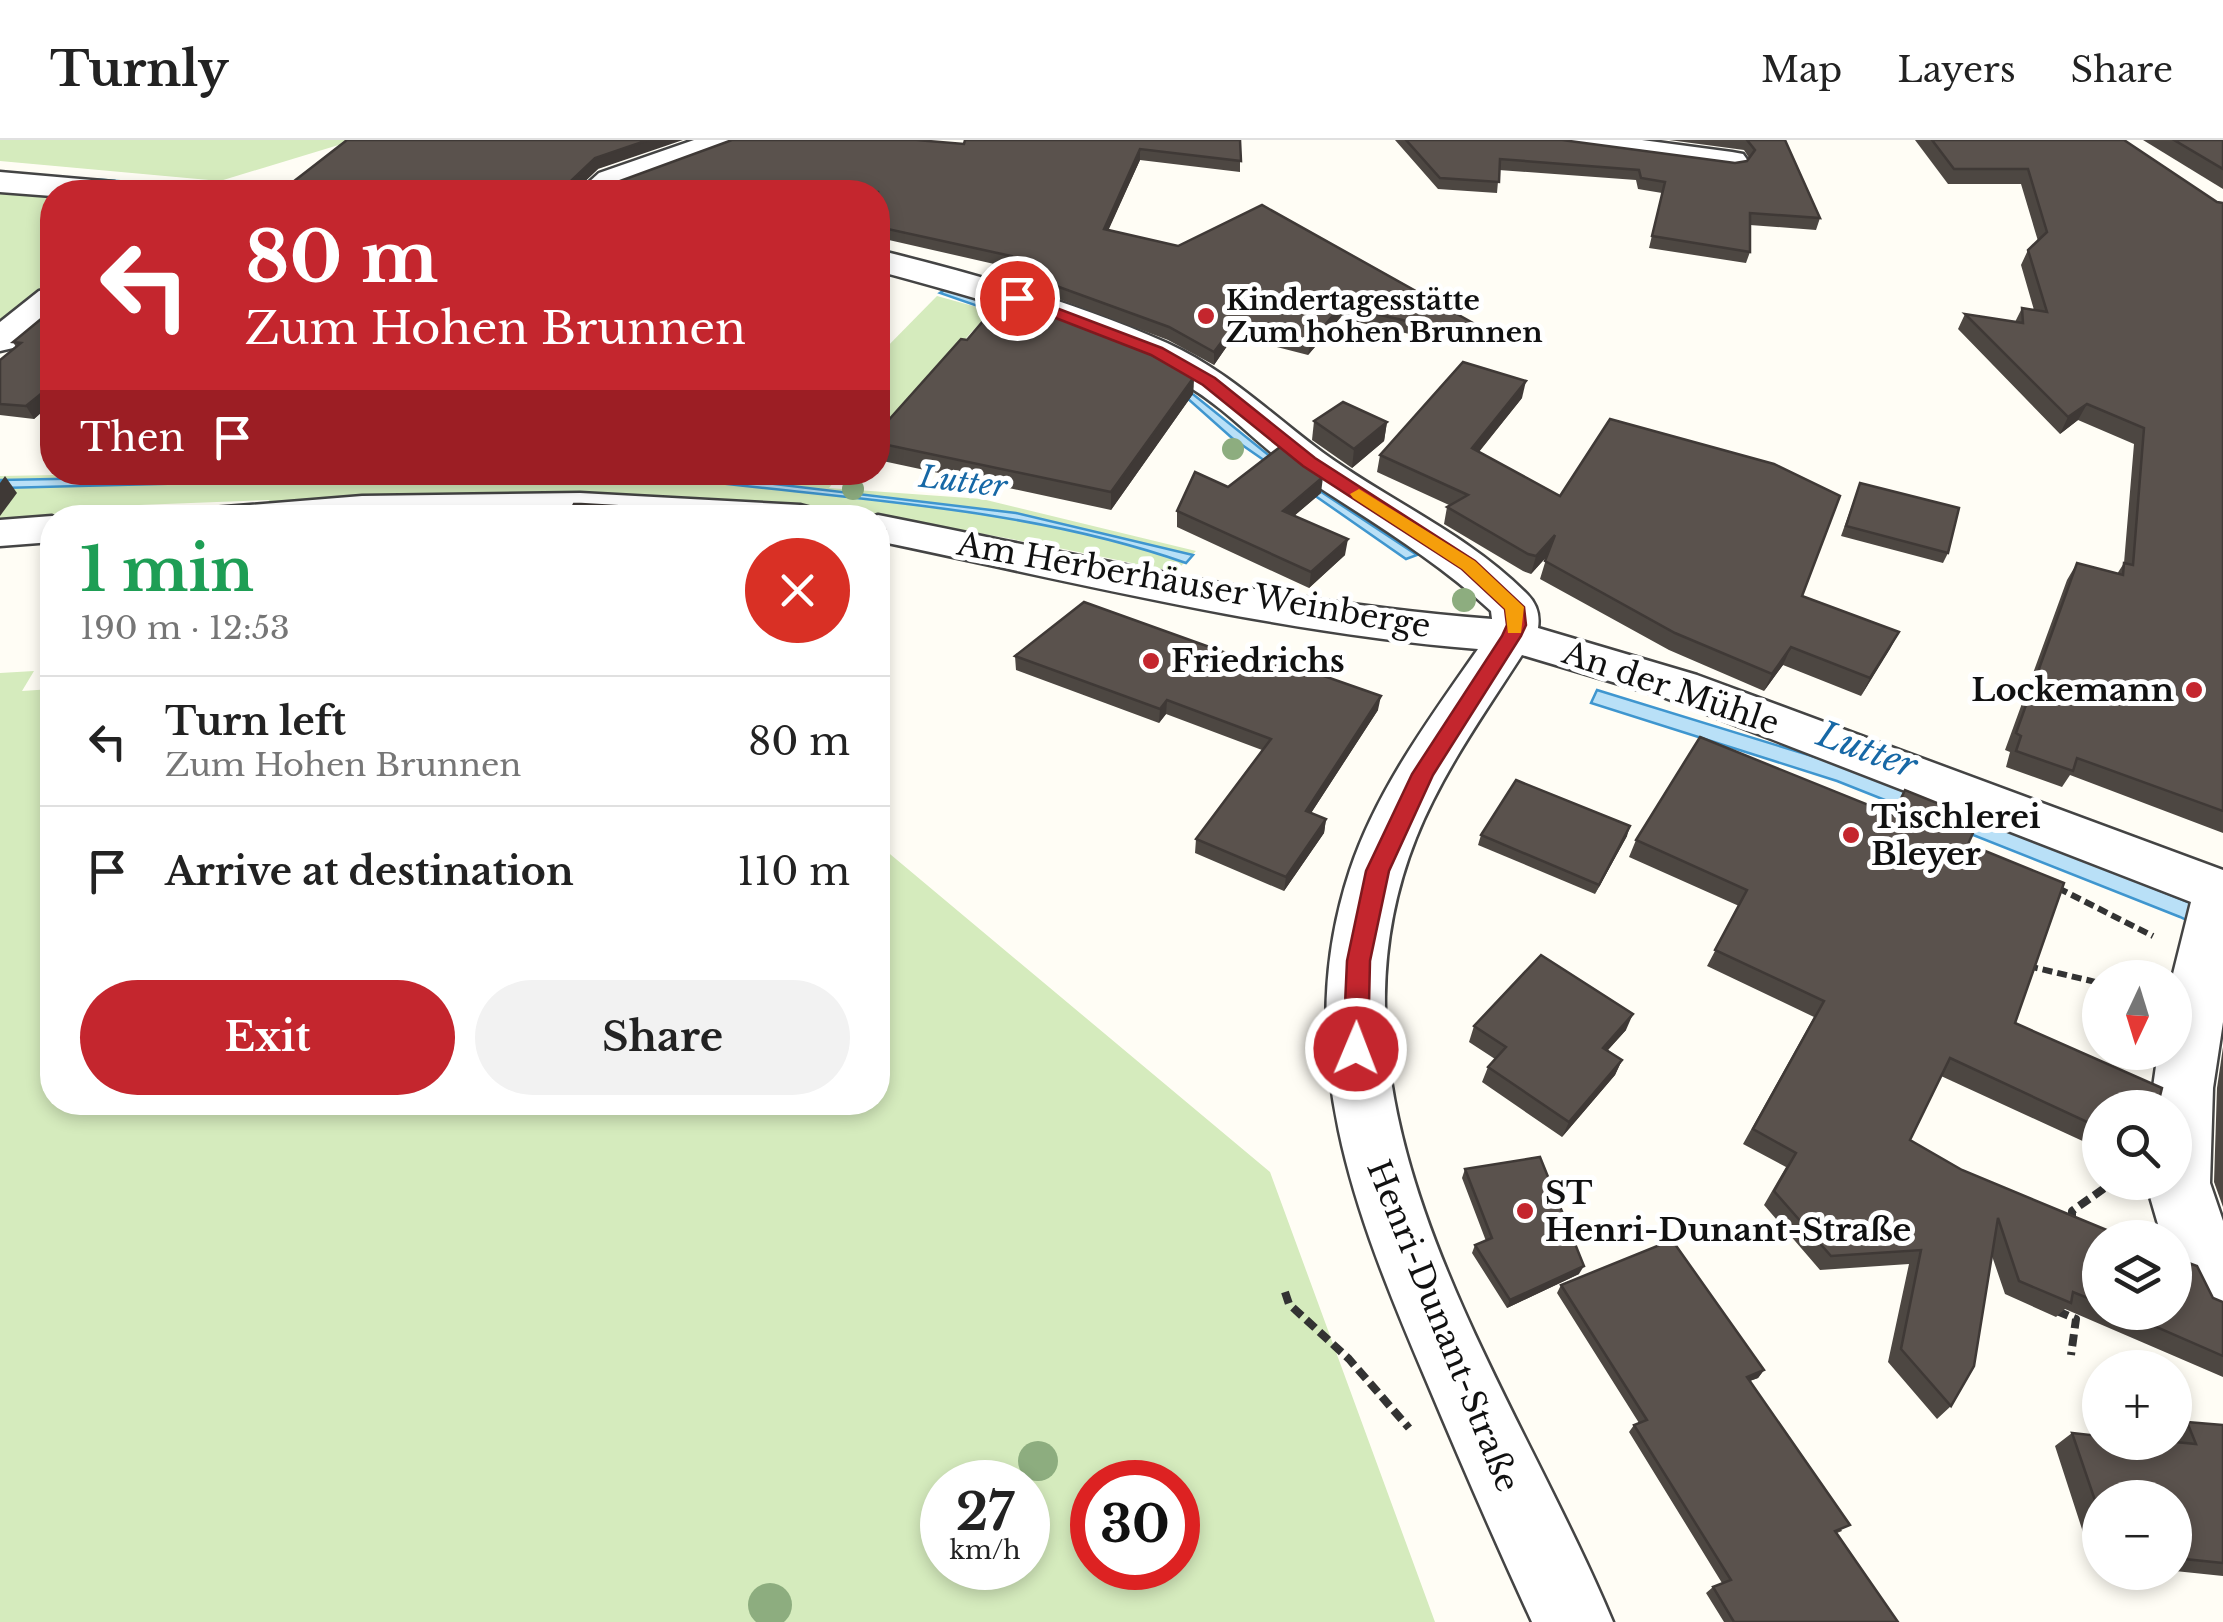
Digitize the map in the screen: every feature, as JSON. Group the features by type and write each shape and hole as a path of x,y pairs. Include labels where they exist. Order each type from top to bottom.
{"street":[{"path":"610,180 722,140"},
{"path":"1571,140 1732,161"},
{"path":"0,182 40,186"},
{"path":"890,263 1017,298 1156,352 1209,382 1309,462 1468,565 1514,607 1516,625 1512,636"},
{"path":"0,340 40,308"},
{"path":"453,505 639,505"},
{"name":"Am Herberhäuser Weinberge","path":"890,530 1144,582 1404,628 1512,636"},
{"path":"0,533 40,531"},
{"path":"1404,628 1418,590 1468,565"},
{"name":"An der Mühle","path":"1512,636 1680,686 2206,921"},
{"name":"Henri-Dunant-Straße","path":"1512,636 1414,788 1377,871 1358,961 1356,1076 1384,1196 1509,1488 1574,1622"},
{"path":"2206,921 2182,1088 2178,1182 2188,1222 2223,1287"}],"path":[{"path":"2055,886 2206,921"},
{"path":"2027,966 2082,979"},
{"path":"2082,1228 2072,1223 2072,1211 2087,1200"},
{"path":"1286,1292 1289,1304 1337,1346 1413,1432"},
{"path":"2057,1311 2076,1319 2071,1355"}],"green space":[{"path":"0,140 355,140 223,180 0,161"},
{"path":"0,191 40,196 40,293 0,324"},
{"path":"937,296 991,311 890,421 890,344"},
{"path":"40,475 40,485 831,485 829,488 982,499 1196,551 1175,572 890,519 890,505 778,505 661,496 507,496 291,505 267,505 269,500 40,505 40,516 0,521 0,476"},
{"path":"34,671 22,691 40,690 40,1115 890,1115 890,854 1270,1172 1435,1622 0,1622 0,673"}],"water":[{"path":"946,289 1016,312 1159,374 1194,395 1282,466 1417,555 1406,559 1232,438 1186,397 1085,343 940,293"},
{"path":"40,479 40,485 119,485 2,488 0,480"},
{"path":"735,485 784,485 1016,513 1193,555 1186,563 1053,527 916,505"},
{"path":"1597,690 1867,773 2223,916 2223,938 2180,917 1837,781 1591,703"}],"building":[{"path":"347,140 648,140 595,158 572,180 295,180"},
{"path":"732,140 916,140 964,144 965,140 1240,140 1241,161 1140,149 1104,229 1178,246 1262,205 1473,323 1468,335 1341,306 1310,343 1235,324 1214,352 1169,327 1026,275 1031,270 1003,263 1011,256 890,229 890,180 623,180"},
{"path":"1406,140 1562,140 1735,163 1747,161 1755,150 1747,140 1785,140 1820,218 1750,213 1750,252 1652,236 1665,182 1641,178 1639,170 1500,159 1499,182 1440,178"},
{"path":"1932,140 2124,140 2223,203 2223,811 2077,758 2073,771 2016,751 2021,736 2016,733 2077,563 2123,575 2124,563 2133,565 2144,428 2087,404 2068,417 1965,314 2023,323 2022,308 2047,312 2028,250 2047,232 2028,169 1954,169"},
{"path":"2174,140 2223,140 2223,169"},
{"path":"1005,295 1115,336 1194,377 1111,492 890,446 890,419 961,339 967,340"},
{"path":"40,320 40,395 26,406 0,404 0,360 21,343 13,342"},
{"path":"1463,362 1526,381 1472,448 1560,496 1610,419 1774,464 1840,496 1802,596 1899,632 1870,678 1791,647 1772,674 1675,633 1545,561 1555,535 1536,556 1528,554 1447,507 1468,495 1380,455"},
{"path":"1343,402 1387,422 1354,449 1314,421"},
{"path":"1280,447 1323,477 1283,511 1348,539 1311,572 1177,511 1195,472 1228,487"},
{"path":"1860,483 1959,508 1948,553 1846,526"},
{"path":"1084,602 1254,663 1261,654 1381,696 1306,811 1326,819 1286,877 1196,839 1271,739 1167,700 1160,709 1015,656"},
{"path":"1700,737 1893,815 1905,790 1979,820 1968,844 2064,883 2015,1023 2082,1053 2082,1070 2121,1070 2162,1088 2082,1090 2082,1120 1950,1058 1910,1140 1962,1170 2083,1220 2082,1296 2073,1292 2071,1303 2019,1281 1998,1218 1974,1366 1951,1406 1901,1349 1921,1250 1831,1256 1774,1191 1796,1153 1753,1129 1824,1001 1715,950 1747,890 1636,840"},
{"path":"1516,780 1630,826 1599,885 1481,835"},
{"path":"1541,955 1633,1014 1603,1048 1622,1060 1569,1122 1488,1067 1506,1047 1474,1026"},
{"path":"1540,1157 1584,1266 1510,1300 1475,1245 1492,1238 1465,1169"},
{"path":"1672,1240 1764,1370 1747,1377 1850,1525 1835,1531 1898,1622 1734,1622 1713,1587 1731,1580 1634,1425 1647,1420 1561,1285"},
{"path":"2192,1264 2197,1266 2213,1298 2223,1302 2223,1356 2163,1330 2192,1330"},
{"path":"2192,1422 2223,1425 2223,1563 2192,1560 2192,1480 2088,1480 2072,1433 2082,1434 2082,1460 2192,1460 2192,1444 2196,1444"}],"slow traffic":[{"path":"1359,494 1468,565 1514,607 1515,629"}],"place":[{"name":"Kindertagesstätte Zum hohen Brunnen","path":"1206,316"},
{"name":"Friedrichs","path":"1151,661"},
{"name":"Lockemann","path":"2194,690"},
{"name":"Tischlerei Bleyer","path":"1851,835"},
{"name":"ST Henri-Dunant-Straße","path":"1525,1211"}],"route":[{"path":"1017,298 1156,352 1209,382 1309,462 1468,565 1514,607 1516,625 1512,636 1406,803 1377,871 1358,961 1356,1049"}],"water label":[{"name":"Lutter","path":"963,482"},
{"name":"Lutter","path":"1867,750"}]}
